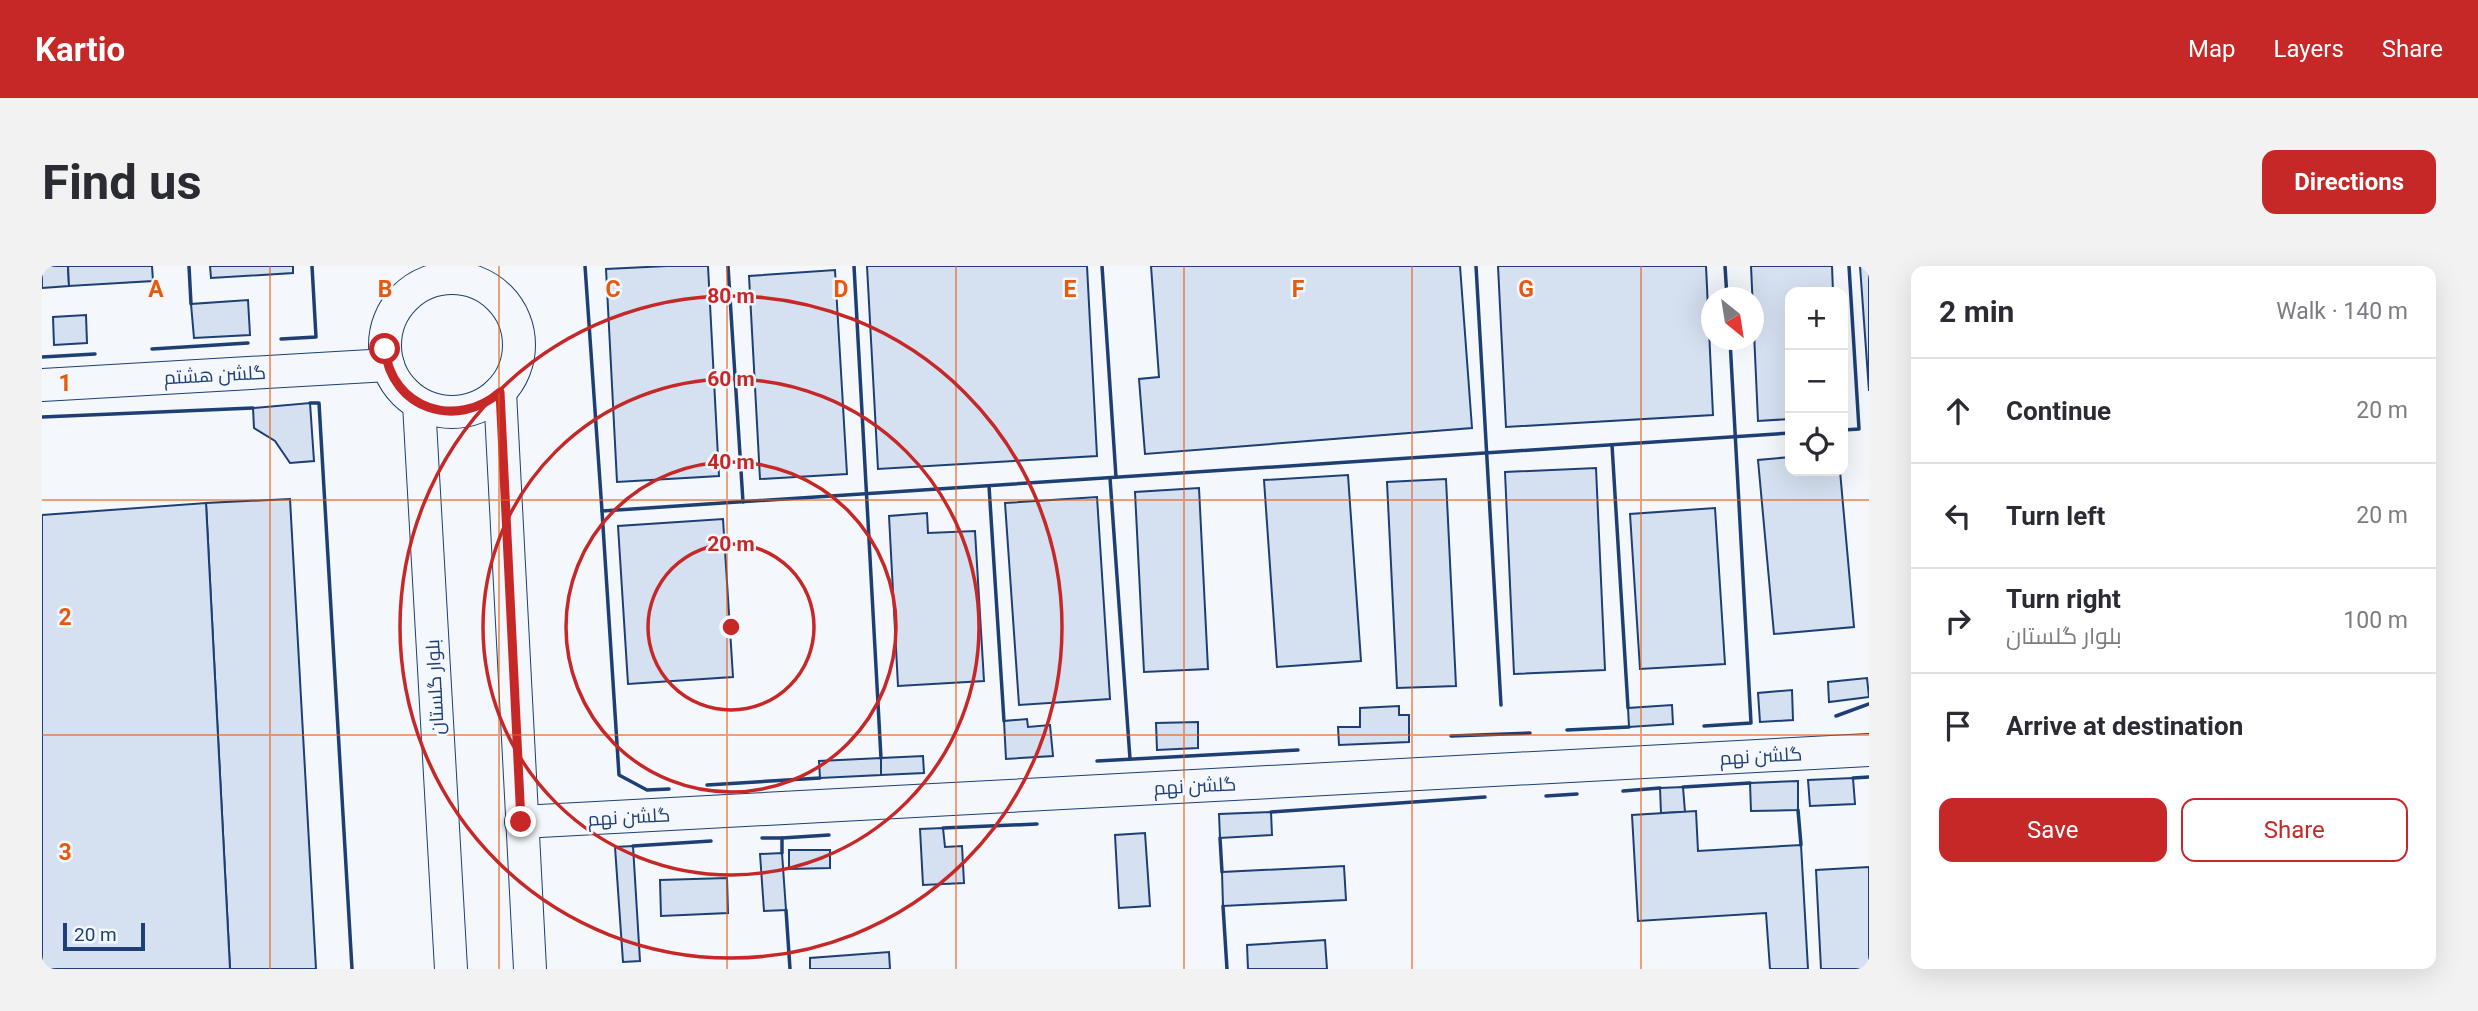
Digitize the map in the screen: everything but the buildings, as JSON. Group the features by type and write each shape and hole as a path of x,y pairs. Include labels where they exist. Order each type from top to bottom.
{"street":[{"path":"403,266 401,301 386,332 388,365 399,388 419,404 443,412 468,411 500,392 512,374 519,351 516,325 507,307 497,266"},
{"path":"401,301 428,283 453,278 485,287 507,307"},
{"name":"گلشن هشتم","path":"42,385 388,365"},
{"path":"500,392 530,969"},
{"name":"بلوار گلستان","path":"419,404 451,969"},
{"name":"گلشن نهم","path":"521,822 1869,750"}],"wall":[{"path":"189,266 191,304"},
{"path":"281,339 316,337 312,266"},
{"path":"585,266 602,511"},
{"path":"728,266 743,502"},
{"path":"854,266 881,758"},
{"path":"1102,266 1116,477"},
{"path":"1476,266 1501,705"},
{"path":"1725,266 1726,287"},
{"path":"1848,430 1859,429 1849,266"},
{"path":"152,349 248,343"},
{"path":"1704,726 1751,723 1731,350"},
{"path":"42,357 95,354"},
{"path":"310,403 319,403 352,969"},
{"path":"42,417 253,408"},
{"path":"669,789 647,790 619,775 602,511 1785,433"},
{"path":"1612,445 1628,708"},
{"path":"1110,478 1130,759"},
{"path":"989,486 1004,721"},
{"path":"1836,716 1869,704"},
{"path":"1567,730 1629,727"},
{"path":"1451,736 1530,733"},
{"path":"1097,761 1298,750"},
{"path":"1853,778 1869,777"},
{"path":"707,785 820,778"},
{"path":"1683,787 1750,783"},
{"path":"1623,791 1660,788"},
{"path":"1546,796 1577,794"},
{"path":"1271,812 1485,797"},
{"path":"1798,810 1801,845"},
{"path":"943,828 1037,824"},
{"path":"782,853 782,838 829,835"},
{"path":"762,838 782,838"},
{"path":"1220,838 1222,872"},
{"path":"633,846 711,841"},
{"path":"1223,906 1227,969"},
{"path":"786,910 790,969"}],"route":[{"path":"385,349 395,381 405,394 426,408 443,412 468,411 491,400 500,392 521,822"}]}
